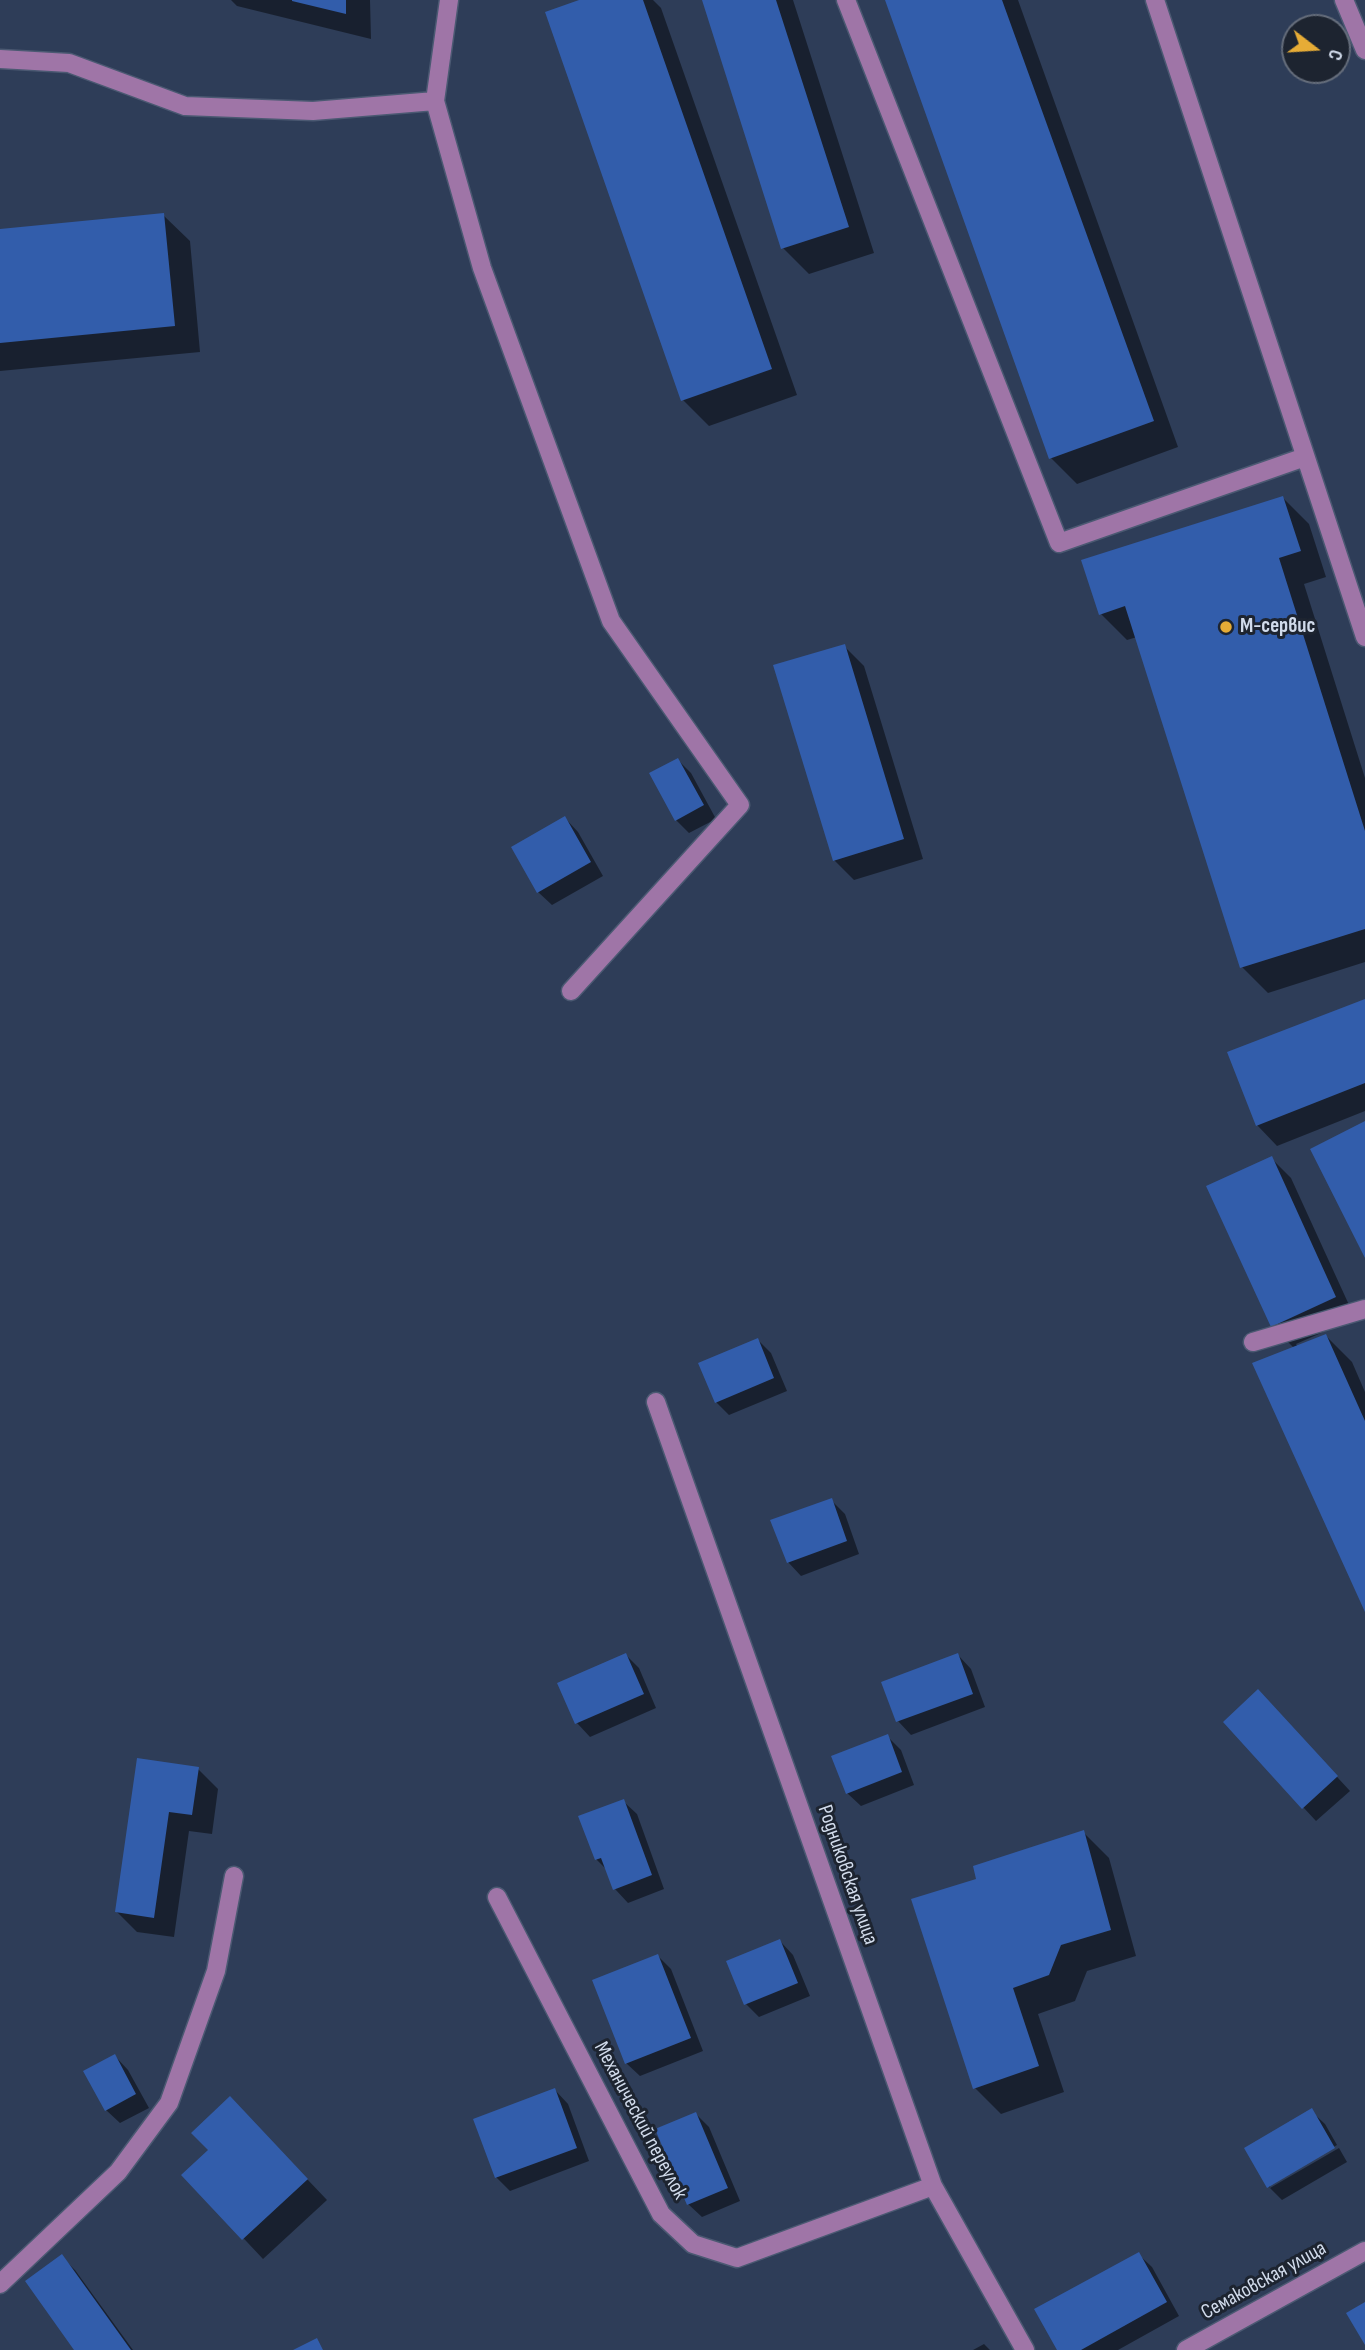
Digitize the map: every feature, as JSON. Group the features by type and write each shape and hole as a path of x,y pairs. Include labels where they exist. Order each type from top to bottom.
{"street":[{"path":"449,0 435,101 482,268 611,621 740,805 571,991"},
{"path":"846,0 1059,543 1305,457"},
{"path":"1154,0 1365,637"},
{"path":"1344,0 1365,50"},
{"path":"0,59 69,63 185,106 313,111 435,101"},
{"path":"1253,1342 1365,1309"},
{"name":"Родниковская улица","path":"656,1402 933,2186 1025,2350"},
{"path":"0,2284 118,2172 169,2103 216,1971 234,1876"},
{"name":"Механический переулок","path":"497,1897 661,2214 694,2244 737,2259 933,2186"},
{"name":"Семаковская улица","path":"1186,2350 1365,2251"}],"building":[{"path":"346,0 346,14 292,1"},
{"path":"579,0 643,0 772,369 681,401 545,12"},
{"path":"702,0 776,0 849,227 781,249"},
{"path":"885,0 1002,0 1154,421 1049,459"},
{"path":"164,213 175,326 0,343 0,229"},
{"path":"1283,496 1301,551 1279,558 1365,831 1365,929 1240,968 1125,606 1099,615 1081,560"},
{"path":"845,644 904,839 833,861 773,665"},
{"path":"678,758 704,805 675,821 649,773"},
{"path":"565,816 591,862 537,893 511,847"},
{"path":"1365,999 1365,1083 1256,1126 1227,1052"},
{"path":"1365,1121 1365,1258 1310,1149"},
{"path":"1272,1156 1336,1297 1271,1327 1206,1186"},
{"path":"1326,1334 1365,1421 1365,1612 1252,1363"},
{"path":"758,1338 774,1378 715,1403 698,1363"},
{"path":"832,1498 847,1541 787,1563 770,1520"},
{"path":"626,1653 644,1694 575,1724 557,1683"},
{"path":"958,1653 973,1694 896,1722 881,1682"},
{"path":"1258,1689 1338,1776 1302,1809 1223,1722"},
{"path":"888,1734 902,1772 846,1794 831,1756"},
{"path":"137,1758 199,1767 192,1815 169,1812 154,1918 115,1912"},
{"path":"624,1799 652,1875 613,1890 601,1858 595,1860 578,1816"},
{"path":"1084,1830 1111,1930 1061,1945 1049,1975 1013,1988 1039,2066 973,2089 911,1899 976,1879 973,1866"},
{"path":"780,1939 798,1983 744,2005 726,1961"},
{"path":"658,1954 691,2038 625,2064 592,1980"},
{"path":"115,2054 136,2094 105,2111 83,2071"},
{"path":"555,2088 577,2148 495,2178 473,2119"},
{"path":"230,2096 308,2179 242,2240 181,2175 208,2150 191,2133"},
{"path":"1312,2108 1335,2148 1267,2188 1244,2148"},
{"path":"696,2112 728,2188 687,2205 655,2129"},
{"path":"1139,2252 1167,2302 1081,2350 1057,2350 1034,2309"},
{"path":"62,2254 131,2350 74,2350 25,2281"},
{"path":"1365,2302 1365,2345 1346,2313"},
{"path":"317,2338 323,2350 293,2350"}],"place":[{"name":"М-сервис","path":"1226,627"}]}
